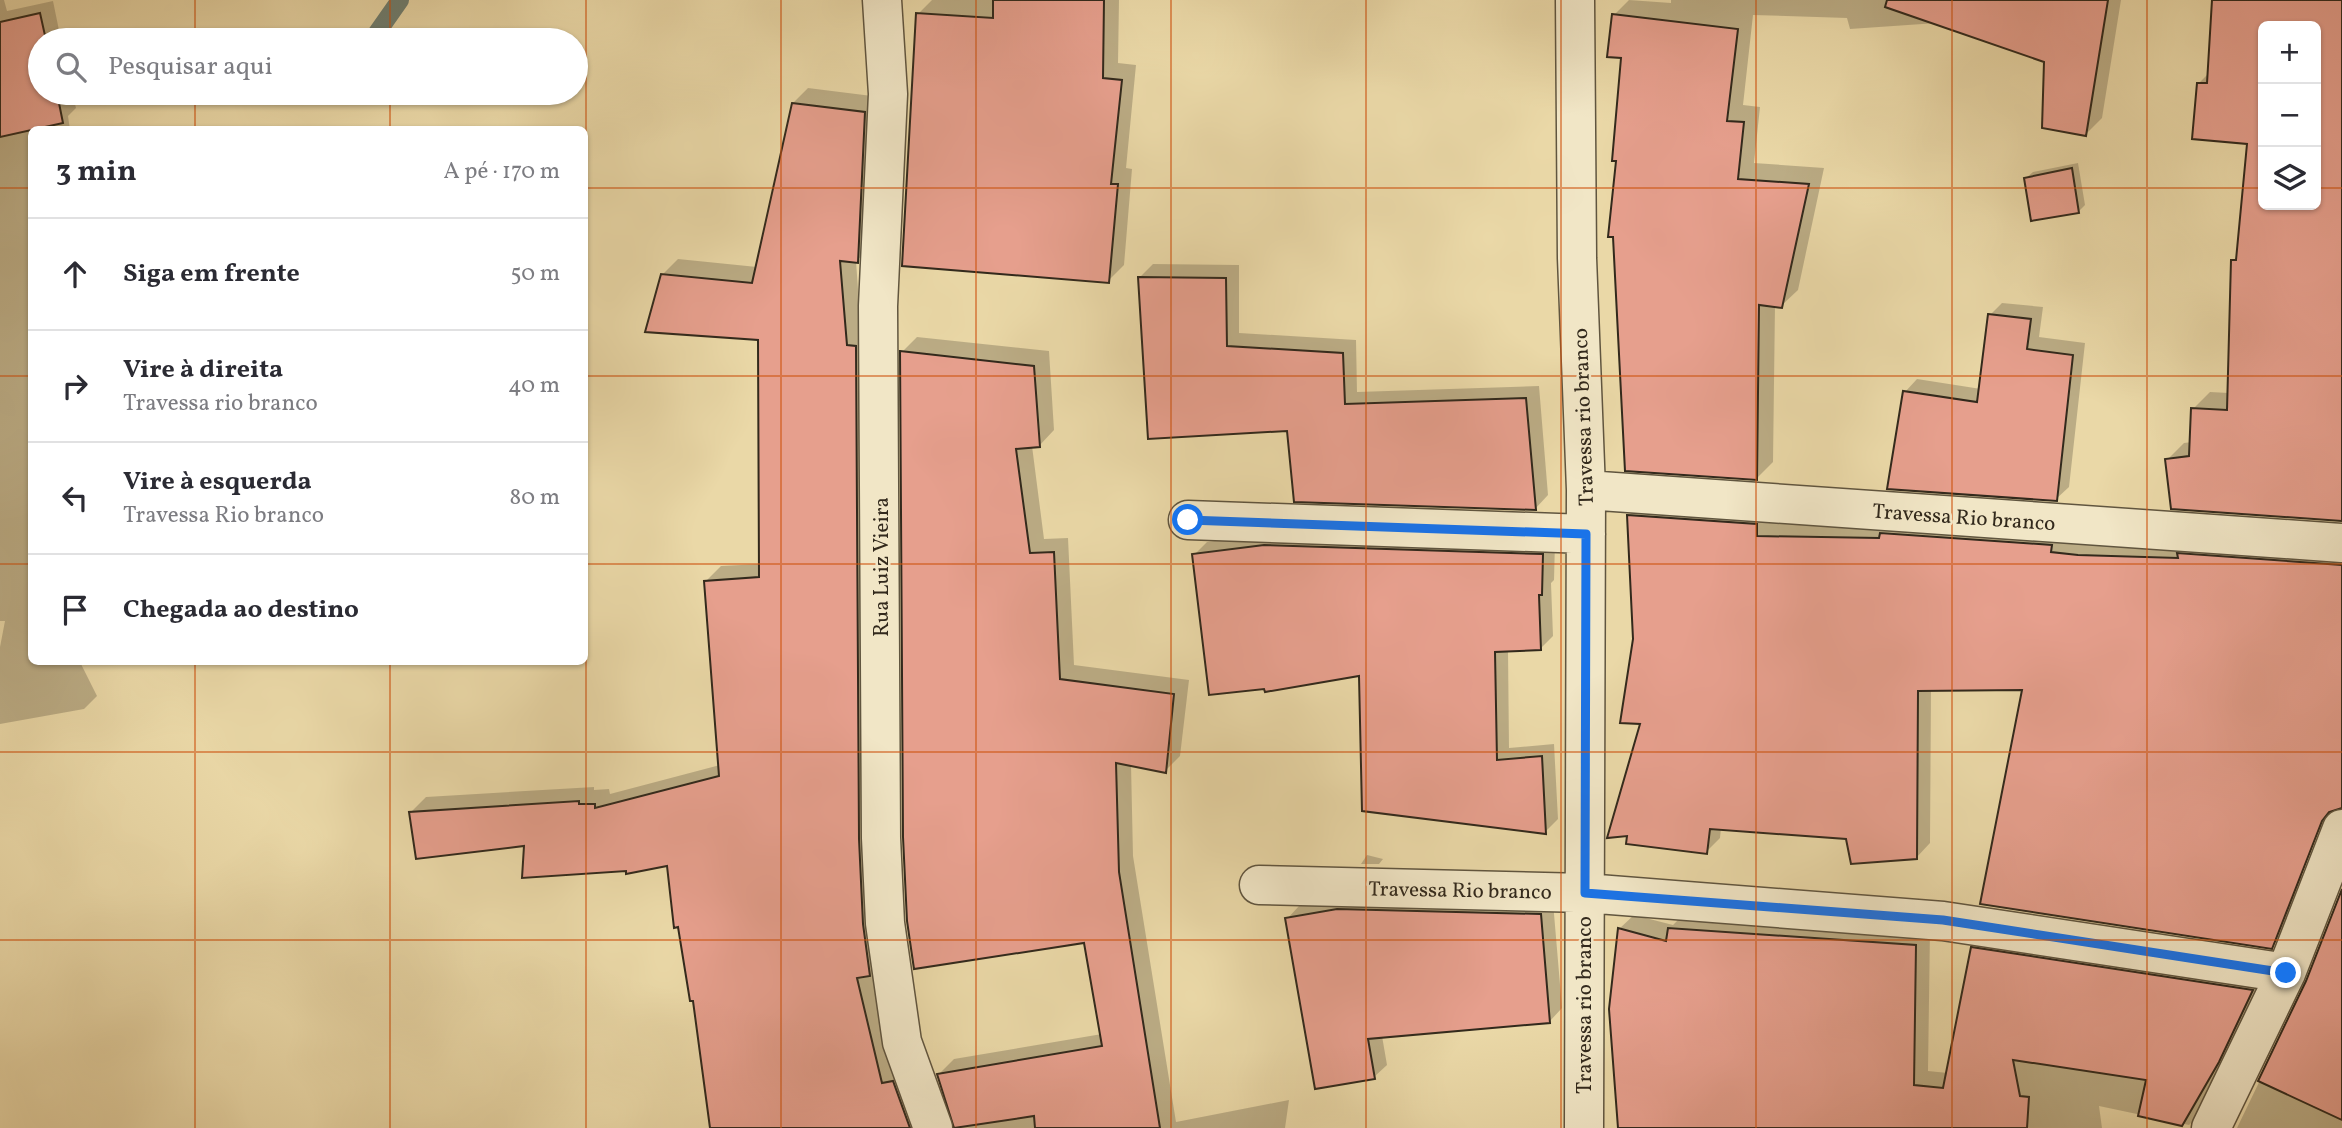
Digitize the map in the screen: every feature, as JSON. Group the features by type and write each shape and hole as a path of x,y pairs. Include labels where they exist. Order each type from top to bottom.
{"street":[{"name":"Rua Luiz Vieira","path":"882,0 888,94 878,306 881,838 885,923 902,1042 933,1128"},
{"name":"Travessa rio branco","path":"1575,0 1577,258 1586,490 1584,1128"},
{"name":"Travessa Rio branco","path":"1586,490 2342,543"},
{"path":"1188,520 1586,534"},
{"path":"2211,1128 2286,973 2342,829"},
{"name":"Travessa Rio branco","path":"1259,885 1585,893 1943,920 2286,973"}],"building":[{"path":"993,0 1104,0 1103,78 1122,80 1111,184 1118,184 1109,283 902,266 916,13 993,18"},
{"path":"1887,0 2108,0 2086,136 2042,128 2044,62 1885,7"},
{"path":"2212,0 2342,0 2342,521 2171,509 2165,459 2189,456 2191,408 2227,410 2231,260 2236,260 2247,144 2192,139 2197,83 2207,83"},
{"path":"40,13 43,28 28,28 28,105 59,105 63,123 28,126 28,131 0,137 0,22"},
{"path":"1612,14 1738,29 1727,121 1744,122 1738,179 1809,184 1782,308 1759,305 1757,480 1625,471 1613,237 1608,237 1616,161 1612,161 1621,58 1607,57"},
{"path":"792,103 865,112 858,263 840,261 847,345 856,346 859,839 863,924 870,976 857,978 882,1083 893,1081 910,1128 710,1128 693,1001 690,1001 678,927 674,928 667,866 626,874 626,871 522,878 524,846 416,859 409,812 579,801 579,804 595,804 595,808 719,776 704,581 759,577 758,340 645,332 661,274 752,283"},
{"path":"2072,168 2079,213 2031,221 2024,178"},
{"path":"1138,277 1226,278 1227,346 1343,353 1345,404 1526,398 1536,510 1294,502 1287,431 1148,439"},
{"path":"1988,314 2031,319 2027,349 2073,355 2057,501 1887,489 1903,391 1977,402"},
{"path":"900,351 1034,366 1040,447 1016,449 1030,553 1054,552 1060,679 1174,694 1166,773 1116,763 1119,872 1160,1128 1035,1128 1034,1116 954,1128 937,1074 1102,1046 1084,943 914,969 907,921 903,837"},
{"path":"1627,515 1757,524 1757,536 1879,538 1880,533 2052,545 2051,552 2078,555 2178,558 2177,553 2342,565 2342,808 2329,812 2322,821 2272,949 1980,904 2022,690 1918,691 1917,859 1851,864 1846,839 1710,829 1707,854 1626,844 1627,836 1607,838 1640,724 1620,723 1633,639"},
{"path":"1264,545 1543,554 1542,595 1539,595 1541,650 1495,652 1497,760 1542,756 1546,834 1362,811 1359,676 1265,692 1264,689 1209,695 1192,554"},
{"path":"2342,889 2342,1120 2258,1081 2306,981"},
{"path":"1337,909 1541,914 1550,1023 1368,1039 1375,1079 1315,1089 1285,918"},
{"path":"1618,928 1666,941 1668,928 1916,945 1914,1085 1943,1088 1971,947 2253,990 2219,1062 2182,1126 2138,1116 2146,1080 2013,1060 2020,1096 2029,1097 2027,1128 1618,1128 1609,1009"}],"waterway":[{"path":"380,28 400,0"}],"route":[{"path":"1188,520 1586,534 1585,893 1943,920 2286,973"}]}
